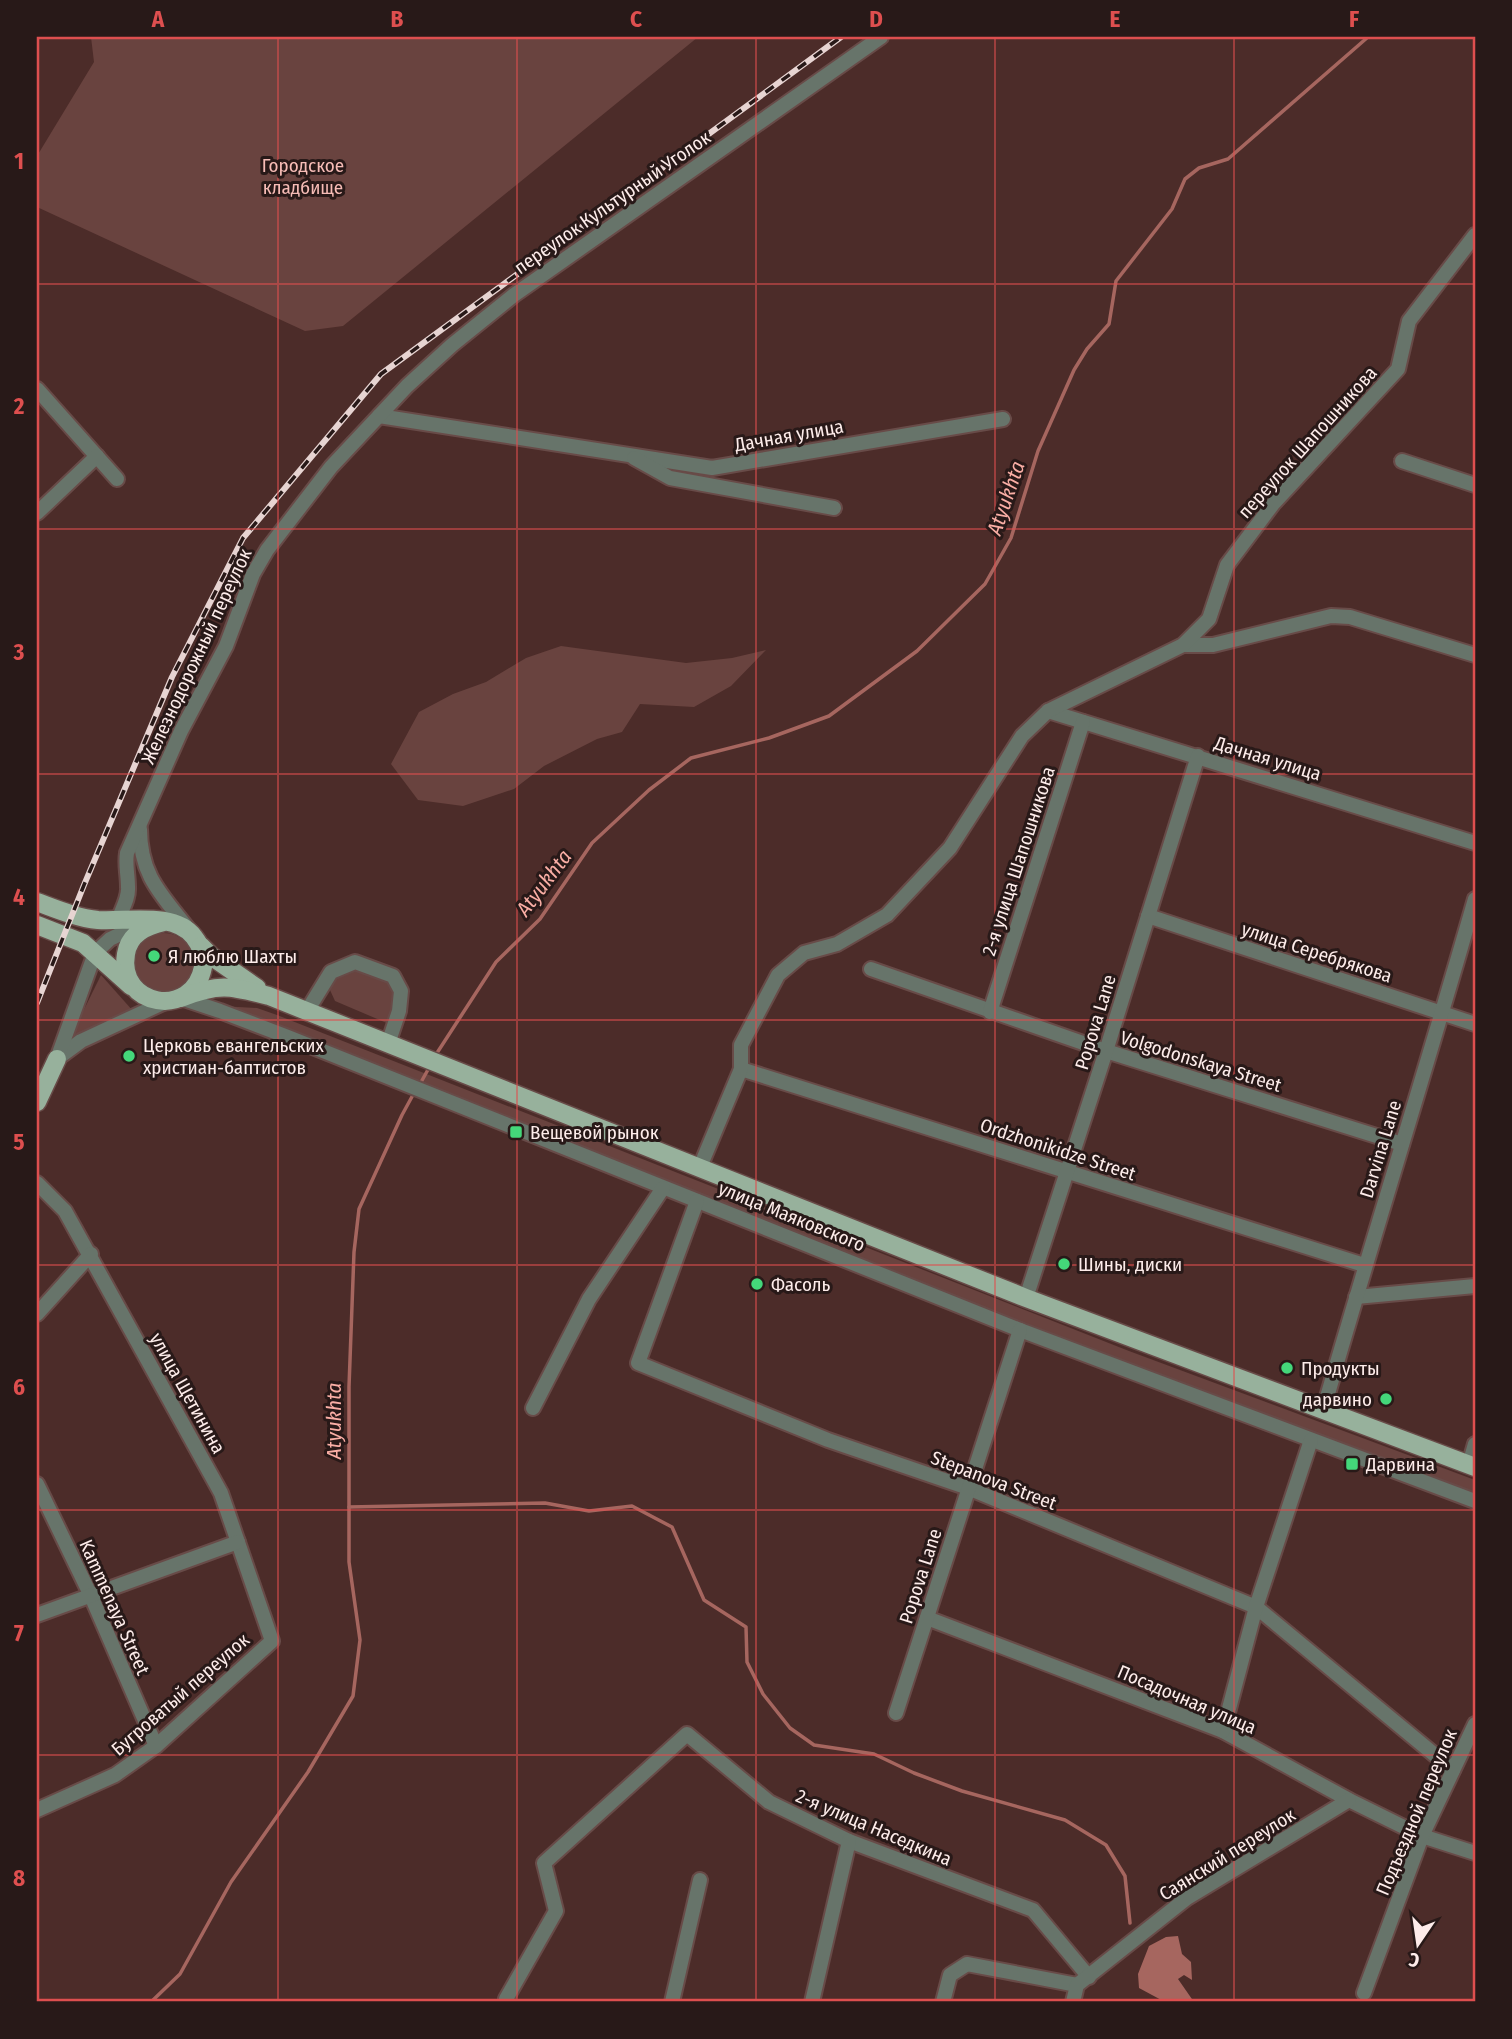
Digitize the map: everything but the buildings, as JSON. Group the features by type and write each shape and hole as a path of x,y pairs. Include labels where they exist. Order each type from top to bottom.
{"main road":[{"path":"37,902 86,918 141,918 156,924 179,925 196,940 204,960 201,977 193,989 173,1000 149,999 136,991 83,943 37,925"},
{"path":"136,991 127,978 124,964 127,948 135,934 156,924"},
{"name":"улица Маяковского","path":"196,940 211,957 269,996"},
{"name":"улица Маяковского","path":"173,1000 214,987 233,987 269,996 1026,1298 1472,1466"},
{"path":"37,1102 57,1059"}],"street":[{"name":"переулок Культурный Уголок","path":"379,416 452,345 513,295 881,37"},
{"name":"переулок Шапошникова","path":"700,1167 741,1069 741,1045 778,975 804,953 837,944 887,915 950,848 1022,736 1048,711 1183,645 1209,618 1227,565 1273,503 1398,369 1409,321 1475,235"},
{"path":"37,389 117,479"},
{"name":"Дачная улица","path":"379,416 712,468 1003,419"},
{"name":"Железнодорожный переулок","path":"118,920 128,889 125,866 127,852 181,731 226,646 253,574 267,550 331,467 379,416"},
{"name":"Дачная улица","path":"624,453 670,478 834,508"},
{"path":"37,513 97,456"},
{"path":"1402,461 1475,485"},
{"path":"1183,645 1213,645 1331,616 1350,617 1475,655"},
{"name":"Дачная улица","path":"1048,711 1475,843"},
{"name":"2-я улица Шапошникова","path":"990,1012 1083,722"},
{"name":"Popova Lane","path":"1026,1298 1107,1051 1198,756"},
{"path":"140,824 143,863 152,882 196,940"},
{"name":"Darvina Lane","path":"1323,1411 1364,1265 1443,1014 1475,899"},
{"name":"улица Серебрякова","path":"1147,916 1475,1024"},
{"path":"57,1059 95,953 110,939 127,931 156,924"},
{"path":"307,1012 331,972 355,962 393,976 401,991 394,1046"},
{"name":"Volgodonskaya Street","path":"871,969 1107,1051 1402,1144"},
{"path":"57,1059 80,1041 173,1000"},
{"name":"улица Маяковского","path":"173,1000 220,1011 1020,1330 1475,1501"},
{"name":"Ordzhonikidze Street","path":"741,1069 1364,1265"},
{"name":"улица Щетинина","path":"37,1182 65,1210 221,1493 272,1641"},
{"path":"533,1408 589,1298 663,1188"},
{"name":"Stepanova Street","path":"697,1201 638,1363 828,1440 968,1488 1256,1606 1453,1770"},
{"path":"37,1314 90,1254"},
{"path":"1356,1297 1475,1286"},
{"name":"Popova Lane","path":"896,1713 1020,1330"},
{"path":"1223,1731 1256,1606 1311,1440"},
{"path":"1472,1466 1475,1444"},
{"name":"Kammenaya Street","path":"37,1484 91,1596 156,1746"},
{"path":"37,1615 237,1542"},
{"name":"Посадочная улица","path":"927,1618 1223,1731 1349,1800 1422,1836"},
{"name":"Бугроватый переулок","path":"37,1810 115,1775 156,1746 272,1641"},
{"name":"Подъездной переулок","path":"1364,1993 1422,1836 1475,1724"},
{"name":"2-я улица Наседкина","path":"507,2002 506,1998 556,1910 544,1863 687,1734 769,1802 849,1841 1033,1910 1083,1981"},
{"name":"Саянский переулок","path":"1083,1981 1188,1898 1349,1800"},
{"path":"1422,1836 1475,1853"},
{"path":"812,2002 849,1841"},
{"path":"672,2002 700,1880"},
{"path":"943,2002 950,1975 967,1964 1083,1981 1073,2002"}],"green space":[{"name":"Городское кладбище","path":"91,37 698,37 343,326 305,331 37,207 37,156 94,62"},
{"path":"561,646 686,663 732,658 766,650 731,686 694,707 640,704 622,732 597,739 544,766 514,789 463,806 418,800 391,764 419,712 453,694 486,682 526,658"},
{"path":"158,933 170,933 189,946 194,963 192,975 181,988 170,993 158,993 139,980 134,969 134,957 147,938"},
{"path":"356,966 386,978 398,992 389,1024 335,1001 330,990 336,974"},
{"path":"101,975 133,1011 71,1036"},
{"path":"220,1006 257,1008 277,1015 1129,1351 1475,1480 1475,1493 1123,1364"}],"shaded area":[{"path":"1178,1936 1182,1954 1191,1962 1192,1980 1184,1975 1178,1979 1194,2002 1165,2002 1139,1988 1138,1974 1149,1946 1166,1937"}],"waterway":[{"name":"Atyukhta","path":"435,1056 496,962 540,919 592,843 649,790 691,758 769,738 829,716 917,651 985,584 1011,538 1038,451 1074,370 1087,349 1109,324 1116,281 1172,209 1185,179 1199,168 1228,159 1368,37"},
{"name":"Atyukhta","path":"420,1084 430,1066"},
{"name":"Atyukhta","path":"151,2002 180,1974 231,1882 308,1772 353,1696 360,1640 349,1562 349,1387 354,1252 359,1209 414,1093"},
{"path":"349,1507 545,1503 589,1511 632,1506 672,1527 704,1600 746,1627 747,1662 763,1694 790,1728 814,1745 874,1754 962,1791 1065,1820 1106,1845 1125,1876 1130,1923"}],"railway":[{"path":"37,1003 172,677 243,538 381,374 841,37"}],"place":[{"name":"Я люблю Шахты","path":"154,956"},
{"name":"Церковь евангельских христиан-баптистов","path":"129,1056"},
{"name":"Вещевой рынок","path":"516,1132"},
{"name":"Шины, диски","path":"1064,1264"},
{"name":"Фасоль","path":"757,1284"},
{"name":"Продукты","path":"1287,1368"},
{"name":"дарвино","path":"1386,1399"},
{"name":"Дарвина","path":"1352,1464"}]}
